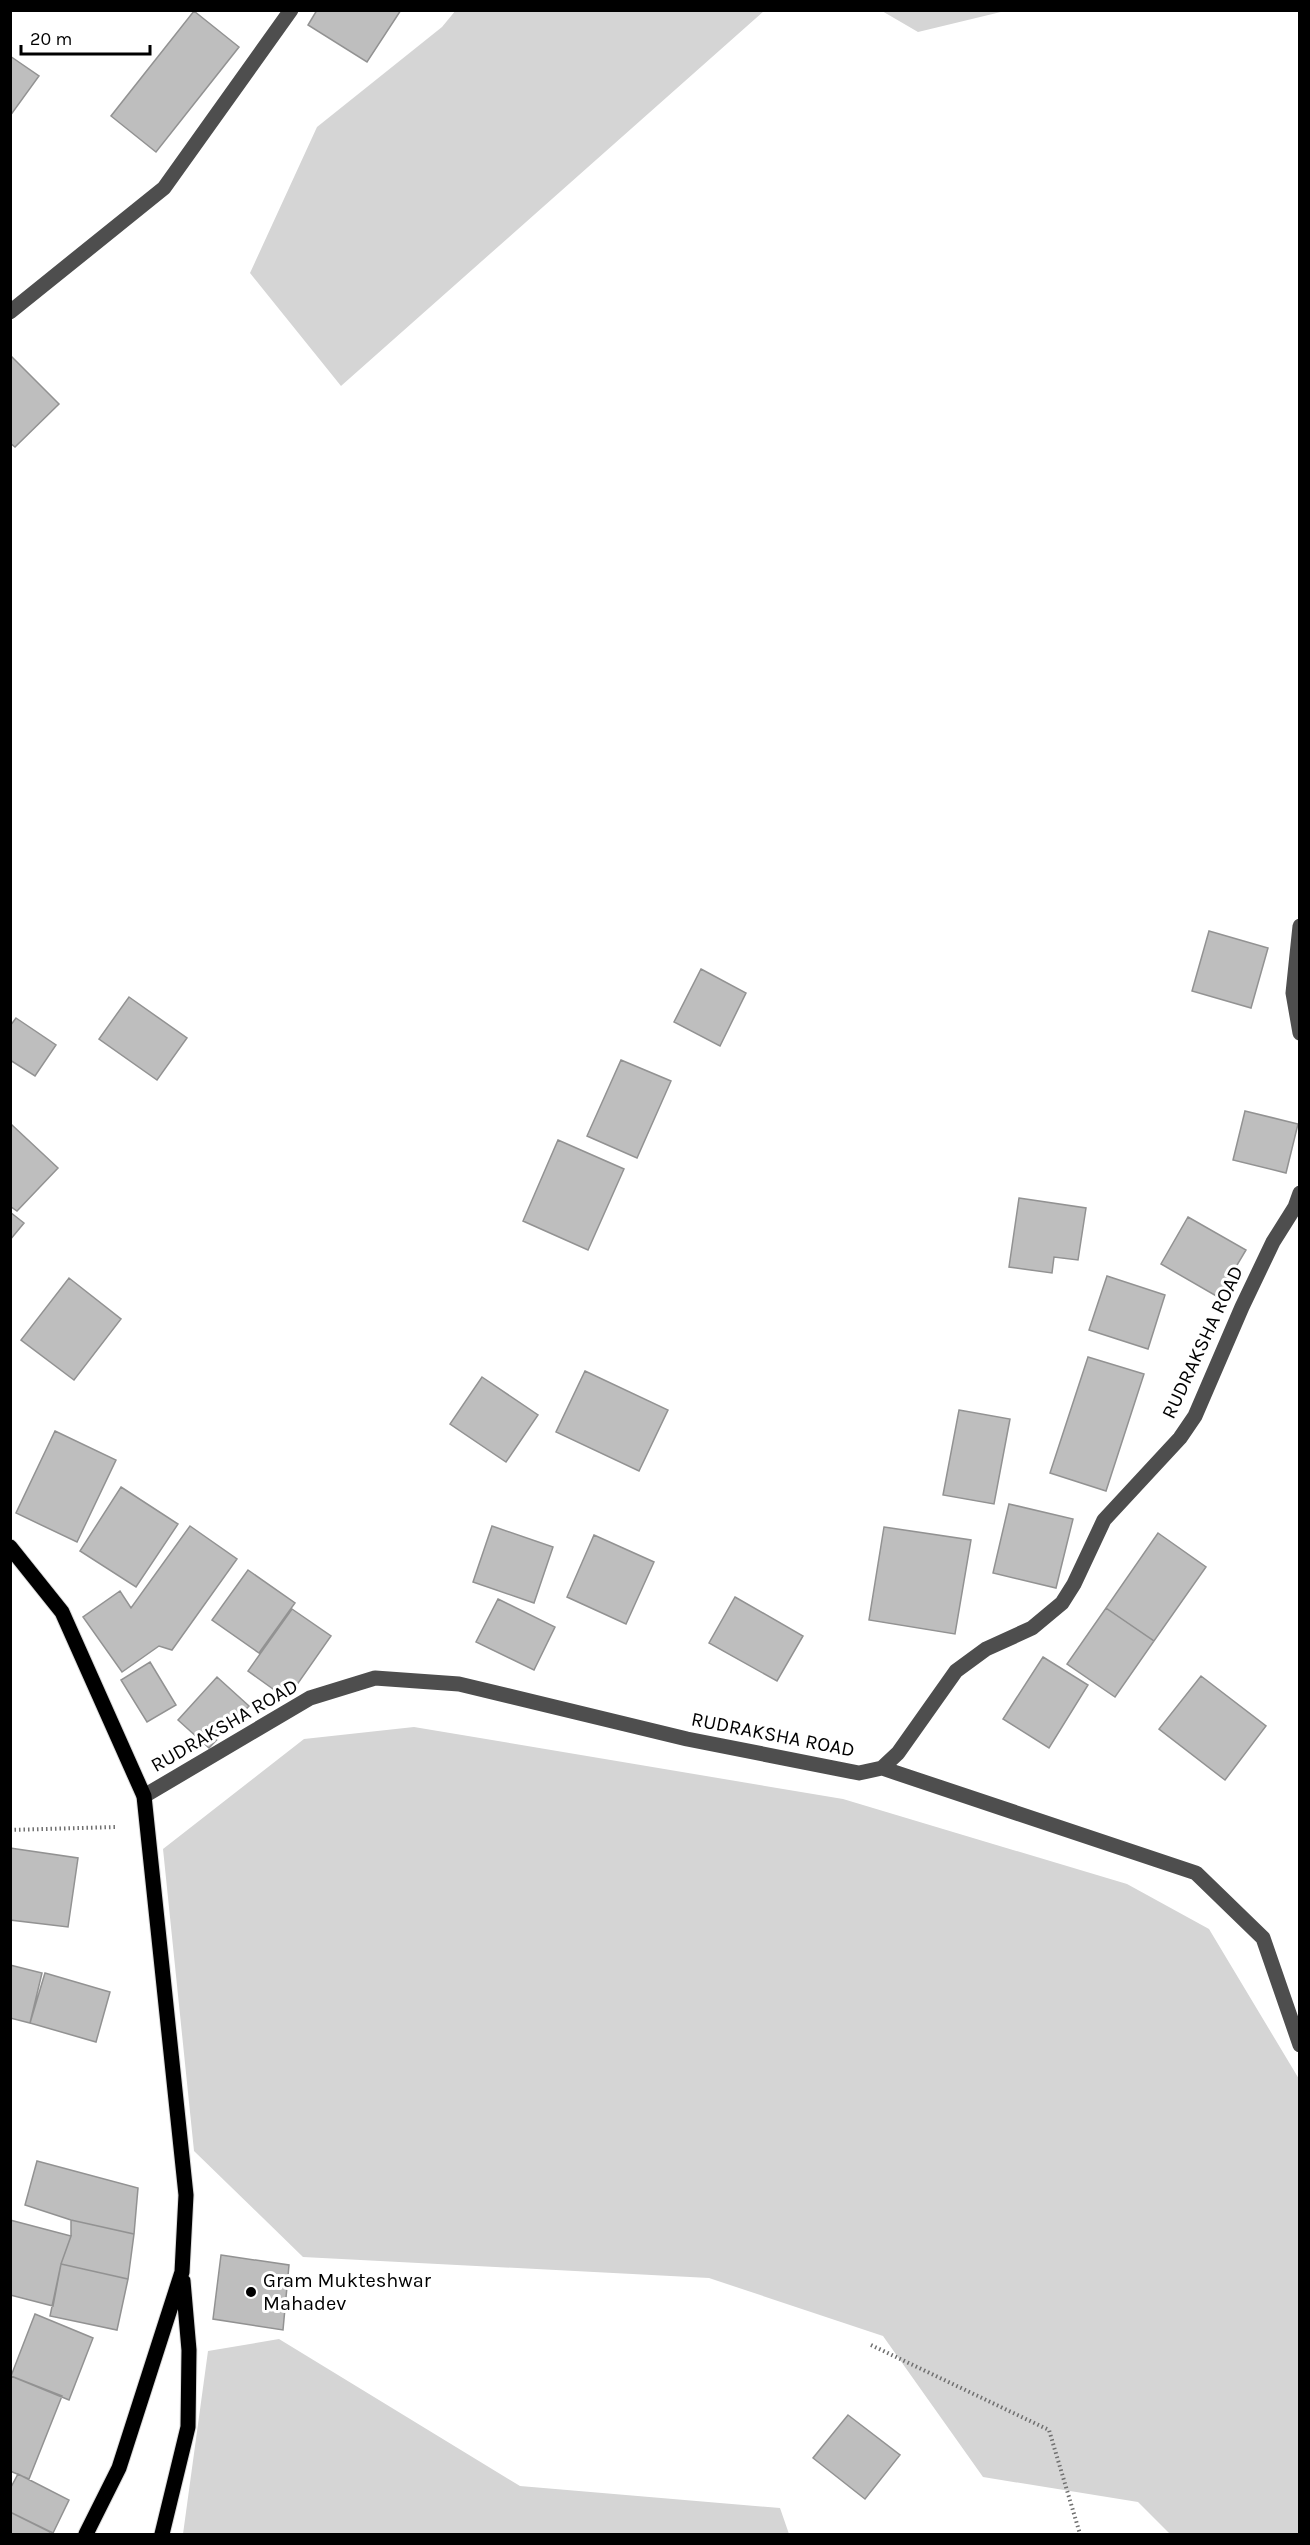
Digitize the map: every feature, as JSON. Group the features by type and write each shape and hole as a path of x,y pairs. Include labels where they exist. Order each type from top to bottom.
{"main road":[{"path":"10,1547 62,1612 144,1796 186,2195 182,2272 189,2350 188,2427 162,2535"},
{"path":"86,2535 119,2468 182,2272"}],"street":[{"path":"10,312 164,188 291,10"},
{"path":"1299,926 1293,993 1299,1033"},
{"name":"RUDRAKSHA ROAD","path":"144,1796 310,1698 375,1678 459,1684 687,1739 859,1773 882,1768 898,1753 956,1671 986,1649 1032,1628 1062,1603 1104,1520 1180,1438 1195,1416 1242,1306 1273,1242 1295,1208 1299,1192"},
{"path":"882,1768 1196,1874 1263,1938 1299,2045"}],"path":[{"path":"10,1830 119,1827 144,1796"},
{"path":"871,2345 1049,2430 1080,2535"}],"shaded area":[{"path":"456,10 764,11 341,386 250,273 317,127 442,27"},
{"path":"882,11 1005,11 918,32"},
{"path":"414,1727 843,1799 1127,1884 1209,1929 1299,2079 1299,2534 1170,2534 1138,2502 983,2477 883,2336 709,2278 303,2257 194,2151 163,1849 304,1739"},
{"path":"279,2339 520,2486 780,2508 789,2534 183,2534 208,2351"}],"building":[{"path":"317,10 401,10 367,62 308,25"},
{"path":"194,11 239,47 156,152 111,116"},
{"path":"10,56 39,76 10,116"},
{"path":"10,355 59,404 15,447 10,443"},
{"path":"1209,931 1268,948 1251,1008 1192,991"},
{"path":"701,969 746,993 720,1046 674,1022"},
{"path":"129,997 187,1038 157,1080 99,1039"},
{"path":"16,1018 56,1045 35,1076 10,1060 10,1026"},
{"path":"621,1060 671,1081 637,1158 587,1136"},
{"path":"1245,1111 1298,1124 1286,1173 1233,1160"},
{"path":"12,1125 58,1168 17,1211 10,1206 10,1127"},
{"path":"558,1140 624,1169 588,1250 523,1221"},
{"path":"1019,1198 1086,1208 1078,1260 1054,1257 1052,1273 1009,1267"},
{"path":"10,1212 24,1223 10,1240"},
{"path":"1188,1217 1246,1250 1218,1297 1161,1264"},
{"path":"1107,1276 1165,1295 1148,1349 1089,1330"},
{"path":"69,1278 121,1319 74,1380 21,1340"},
{"path":"1088,1357 1144,1374 1106,1491 1050,1473"},
{"path":"585,1371 668,1410 639,1471 556,1432"},
{"path":"482,1377 538,1415 506,1462 450,1424"},
{"path":"959,1410 1010,1419 994,1504 943,1495"},
{"path":"55,1431 116,1460 77,1542 16,1513"},
{"path":"121,1487 178,1524 136,1587 80,1551"},
{"path":"1009,1504 1073,1519 1056,1588 993,1573"},
{"path":"190,1526 237,1559 172,1650 159,1646 122,1672 83,1617 120,1591 131,1608"},
{"path":"492,1526 553,1547 534,1603 473,1582"},
{"path":"884,1527 971,1540 955,1634 869,1620"},
{"path":"1158,1533 1206,1567 1154,1641 1106,1608"},
{"path":"594,1535 654,1562 626,1624 567,1597"},
{"path":"248,1570 295,1603 259,1653 212,1620"},
{"path":"735,1597 803,1636 777,1681 709,1643"},
{"path":"498,1599 555,1627 534,1670 476,1642"},
{"path":"1106,1608 1154,1641 1115,1697 1067,1664"},
{"path":"292,1609 331,1636 287,1699 248,1671"},
{"path":"1043,1657 1088,1685 1049,1748 1003,1719"},
{"path":"150,1662 176,1705 147,1722 121,1680"},
{"path":"1201,1676 1266,1726 1225,1780 1159,1729"},
{"path":"217,1677 249,1706 209,1748 178,1720"},
{"path":"10,1848 78,1858 68,1927 10,1920"},
{"path":"10,1965 42,1973 30,2023 10,2018"},
{"path":"45,1973 110,1992 96,2042 30,2023"},
{"path":"37,2161 138,2188 134,2234 71,2220 25,2205"},
{"path":"10,2220 71,2236 61,2264 53,2306 10,2295"},
{"path":"71,2220 134,2234 128,2279 61,2264 71,2236"},
{"name":"Gram Mukteshwar Mahadev","path":"221,2255 289,2265 283,2330 213,2319"},
{"path":"61,2264 128,2279 117,2330 50,2316"},
{"path":"35,2314 93,2338 69,2400 11,2376"},
{"path":"11,2376 62,2396 29,2479 10,2471"},
{"path":"848,2415 900,2455 865,2499 813,2458"},
{"path":"18,2474 69,2500 53,2533 10,2512 10,2489"},
{"path":"10,2512 50,2532 49,2534 10,2534"}],"place":[{"name":"Gram Mukteshwar Mahadev","path":"251,2292"}]}
